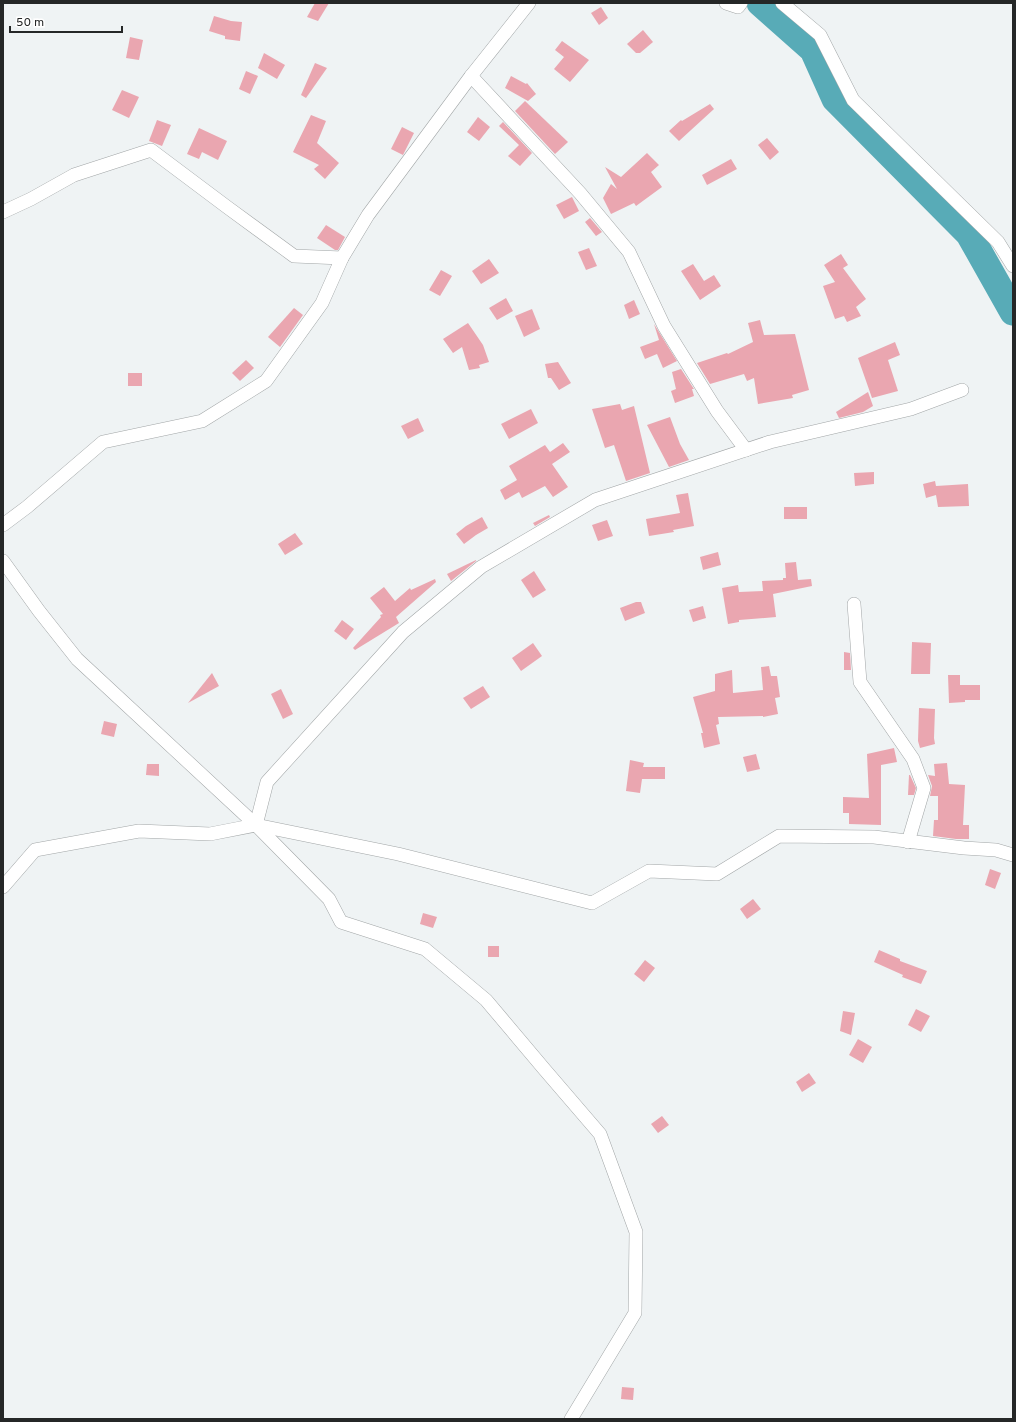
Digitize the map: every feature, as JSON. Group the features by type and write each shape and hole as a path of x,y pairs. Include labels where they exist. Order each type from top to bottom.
{"street":[{"path":"3,525 27,507 103,442 202,422 266,381 322,303 342,258 368,215 471,76 529,3"},
{"path":"782,3 820,35 853,100 998,242 1013,266"},
{"path":"471,76 580,193 629,252 664,326 717,411 746,450"},
{"path":"3,212 31,199 74,175 151,150 294,256 342,258"},
{"path":"256,825 267,782 403,632 481,567 595,500 770,442 911,409 962,390"},
{"path":"3,561 39,611 78,659 256,825 329,899 341,922 425,949 486,1000 600,1134 636,1232 635,1313 571,1419"},
{"path":"854,604 860,682 913,759 924,788 908,842"},
{"path":"3,887 35,850 139,831 210,834 256,825 398,854 592,903 649,871 717,874 779,836 874,837 964,848 996,850 1013,855"}],"building":[{"path":"315,3 329,3 318,21 307,17"},
{"path":"601,7 608,18 599,25 591,13"},
{"path":"214,16 231,21 242,22 240,41 225,39 225,36 209,31"},
{"path":"643,30 653,42 640,53 636,53 627,44"},
{"path":"130,37 143,40 139,60 126,58"},
{"path":"562,41 589,60 570,82 554,69 564,57 555,50"},
{"path":"264,53 285,65 277,79 258,68"},
{"path":"315,63 327,68 306,98 301,95"},
{"path":"246,71 258,76 250,94 239,89"},
{"path":"511,76 526,84 527,83 536,94 528,101 505,88"},
{"path":"122,90 139,97 129,118 112,110"},
{"path":"525,101 568,142 555,154 515,111"},
{"path":"710,104 714,109 679,141 669,131 681,120 682,121"},
{"path":"311,115 326,121 317,143 339,163 325,179 314,169 319,165 293,152"},
{"path":"478,117 490,127 479,141 467,132"},
{"path":"157,120 171,125 162,146 149,141"},
{"path":"503,122 532,153 520,166 508,156 519,145 499,126"},
{"path":"402,127 414,133 403,155 391,149"},
{"path":"199,128 227,141 218,160 202,152 199,159 187,154"},
{"path":"767,138 779,152 770,160 758,145"},
{"path":"647,153 659,165 651,172 662,187 636,206 634,203 611,214 603,198 611,184 617,189 605,167 621,177"},
{"path":"731,159 737,169 707,185 702,175"},
{"path":"572,197 579,211 564,219 556,205"},
{"path":"590,218 602,232 596,236 585,222"},
{"path":"326,225 345,237 338,250 335,250 317,238"},
{"path":"589,248 597,266 586,270 578,252"},
{"path":"841,254 848,265 843,268 866,299 856,307 861,316 847,322 844,316 835,319 823,286 835,282 824,265"},
{"path":"489,259 499,273 481,284 472,271"},
{"path":"693,264 704,281 714,275 721,286 700,300 681,271"},
{"path":"441,270 452,276 440,296 429,290"},
{"path":"506,298 513,311 497,320 489,308"},
{"path":"634,300 640,314 629,319 624,305"},
{"path":"294,308 303,315 280,347 268,337"},
{"path":"532,309 540,329 524,337 515,316"},
{"path":"760,320 764,335 795,334 809,390 792,395 793,398 758,404 754,378 747,381 744,374 710,384 697,363 727,353 728,354 753,342 748,323"},
{"path":"468,323 483,345 489,362 479,365 480,368 469,370 462,347 453,353 443,339"},
{"path":"654,324 677,361 663,368 657,354 645,359 640,347 659,340"},
{"path":"895,342 900,355 888,360 898,391 872,398 858,358"},
{"path":"246,360 254,368 240,381 232,373"},
{"path":"558,362 571,383 559,390 551,378 548,378 545,364"},
{"path":"681,369 694,389 692,389 694,396 675,403 671,391 676,389 672,372"},
{"path":"128,373 142,373 142,386 128,386"},
{"path":"868,392 873,406 863,412 839,418 836,412"},
{"path":"620,404 622,410 634,406 650,473 626,481 614,445 605,448 592,409"},
{"path":"531,409 538,423 509,439 501,424"},
{"path":"670,417 680,444 689,460 669,467 647,425"},
{"path":"418,418 424,431 408,439 401,426"},
{"path":"563,443 570,452 552,464 568,487 553,497 545,486 522,498 519,492 505,500 500,490 517,480 509,466 545,445 550,452"},
{"path":"874,472 874,484 855,486 854,473"},
{"path":"935,481 936,486 968,484 969,506 938,507 936,495 926,498 923,484"},
{"path":"688,493 694,526 673,530 674,532 649,536 646,519 680,513 676,495"},
{"path":"784,507 807,507 807,519 784,519"},
{"path":"549,515 550,517 535,526 533,523"},
{"path":"482,517 488,528 464,544 456,534 466,526"},
{"path":"607,520 613,536 598,541 592,525"},
{"path":"295,533 303,544 285,555 278,544"},
{"path":"718,552 721,565 703,570 700,557"},
{"path":"476,561 451,581 447,574"},
{"path":"796,562 798,580 811,579 812,586 773,594 776,617 739,620 739,622 728,624 722,588 738,585 739,592 763,591 762,581 783,580 783,578 786,578 785,563"},
{"path":"534,571 546,590 533,598 521,580"},
{"path":"435,579 436,582 396,617 399,623 355,650 353,648 381,617 380,615 383,614 370,598 384,587 395,601 410,588 411,590"},
{"path":"636,602 641,602 645,613 625,621 620,608"},
{"path":"703,606 706,618 693,622 689,610"},
{"path":"342,620 354,629 346,640 334,631"},
{"path":"912,642 931,643 930,674 911,674"},
{"path":"533,643 542,656 521,671 512,658"},
{"path":"844,652 850,653 851,670 844,670"},
{"path":"769,666 771,676 777,676 780,697 775,698 778,714 763,717 718,717 719,724 716,725 720,744 704,748 701,733 703,733 693,697 715,691 715,674 732,670 733,693 763,690 761,667"},
{"path":"212,673 219,686 188,703"},
{"path":"948,675 960,675 960,685 980,685 980,700 965,700 965,702 949,703"},
{"path":"483,686 490,697 471,709 463,698"},
{"path":"281,689 293,714 283,719 271,694"},
{"path":"919,708 935,709 935,744 920,748 918,741"},
{"path":"104,721 117,724 114,737 101,734"},
{"path":"894,748 897,762 881,765 881,825 849,824 849,813 843,813 843,797 869,798 867,754"},
{"path":"756,754 760,769 747,772 743,757"},
{"path":"630,760 644,763 643,767 665,767 665,779 642,779 640,793 626,791"},
{"path":"947,763 949,784 965,785 963,825 969,825 969,839 933,836 934,820 938,820 938,796 930,796 932,786 928,775 935,776 934,764"},
{"path":"147,764 159,764 159,776 146,775"},
{"path":"909,775 916,788 914,795 908,795"},
{"path":"990,869 1001,873 995,889 985,885"},
{"path":"753,899 761,909 747,919 740,909"},
{"path":"423,913 437,917 433,928 420,924"},
{"path":"488,946 499,946 499,957 488,957"},
{"path":"879,950 900,959 900,961 927,971 921,984 902,977 903,975 874,962"},
{"path":"645,960 655,968 644,982 634,974"},
{"path":"916,1009 930,1016 921,1032 908,1025"},
{"path":"843,1011 855,1013 851,1035 840,1031"},
{"path":"858,1039 872,1047 863,1063 849,1055"},
{"path":"809,1073 816,1083 802,1092 796,1082"},
{"path":"662,1116 669,1125 658,1133 651,1124"},
{"path":"622,1387 634,1388 633,1400 621,1399"}],"waterway":[{"path":"760,3 813,50 835,99 969,234 1013,312"}]}
